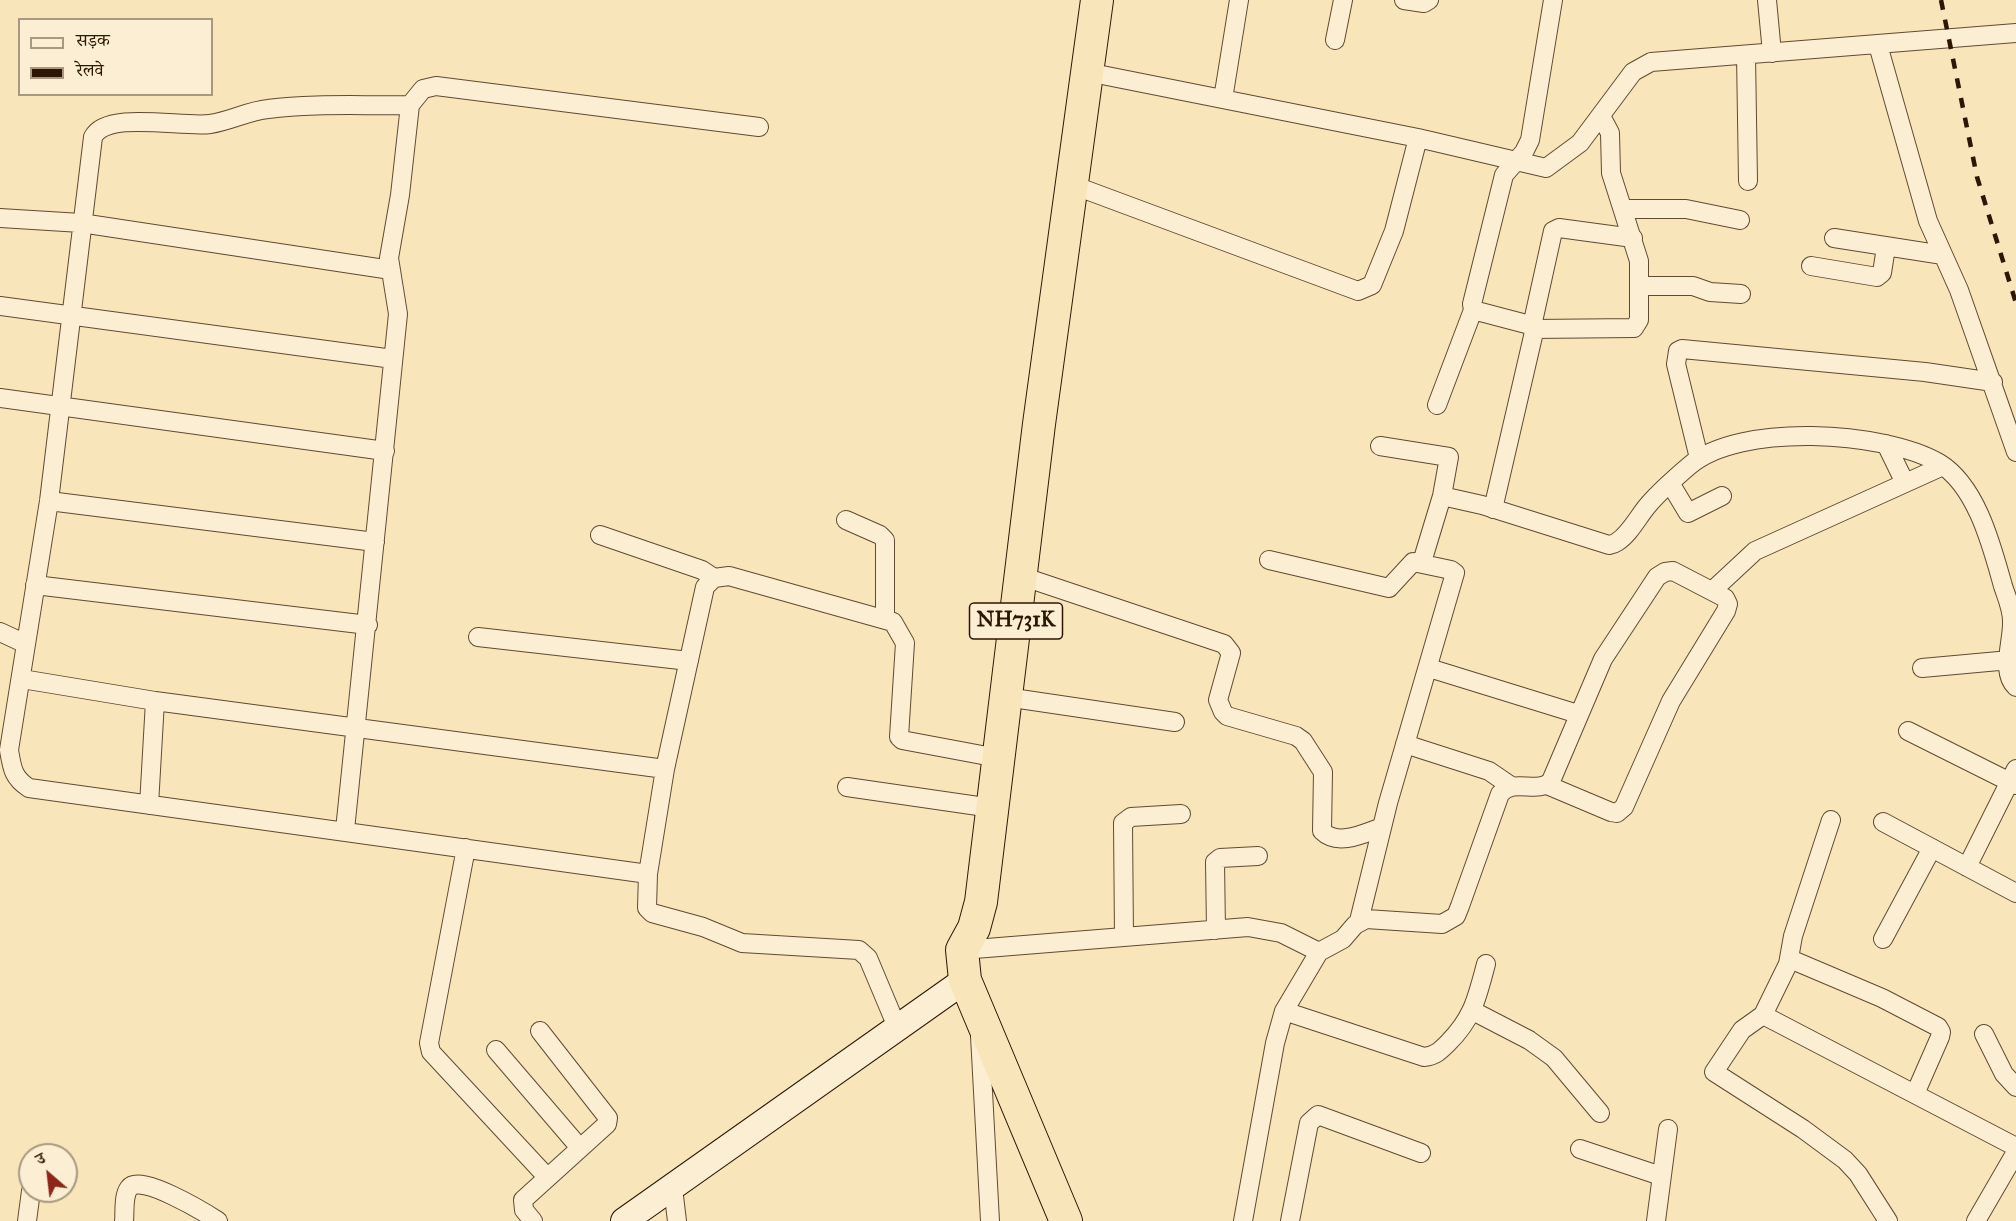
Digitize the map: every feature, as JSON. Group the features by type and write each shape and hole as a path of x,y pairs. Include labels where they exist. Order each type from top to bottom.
{"highway":[{"name":"NH731K","path":"964,965 979,915 1070,184 1097,0"},
{"path":"964,965 979,1010 1066,1221"}],"main road":[{"path":"624,1221 674,1188 897,1027 964,965"}],"street":[{"path":"1223,99 1239,0"},
{"path":"1335,40 1343,0"},
{"path":"1404,0 1424,3 1429,0"},
{"path":"1437,405 1473,310 1504,174 1524,152 1530,140 1553,0"},
{"path":"1767,0 1772,53"},
{"path":"1087,72 1418,138 1546,168 1580,143 1640,66 1651,62 2016,33"},
{"path":"1878,45 1928,221 1993,382 2016,452"},
{"path":"1746,55 1748,182"},
{"path":"345,830 368,626 398,314 390,252 400,195 410,105 423,90 436,86 759,127"},
{"path":"410,105 269,109 210,124 127,123 102,127 93,137 49,501 34,585 22,679 5,748 18,781 29,788 345,830 648,874"},
{"path":"1473,310 1533,328 1634,328 1639,320 1639,261 1611,173 1610,133 1601,116"},
{"path":"1070,184 1358,291 1372,285 1389,244 1418,138"},
{"path":"1623,209 1686,209 1740,220"},
{"path":"0,218 81,223 391,270"},
{"path":"1493,509 1553,231 1559,228 1633,238"},
{"path":"1833,238 1943,255"},
{"path":"1811,266 1877,277 1882,273 1886,247"},
{"path":"1639,286 1693,286 1710,292 1741,294"},
{"path":"0,306 393,359"},
{"path":"1699,458 1676,364 1678,351 1682,349 1925,372 1993,382"},
{"path":"0,398 385,451"},
{"path":"1442,496 1493,509 1609,545 1619,541 1670,483 1699,458 1724,448 1777,437 1834,437 1886,444 1915,451 1943,466 1962,487 1983,521 2014,618 2008,676 2016,687"},
{"path":"1886,444 1905,483"},
{"path":"1380,446 1449,457 1442,496 1422,562"},
{"path":"1712,591 1755,551 1943,466"},
{"path":"1670,483 1688,513 1722,496"},
{"path":"49,501 375,542"},
{"path":"846,520 880,535 885,540 885,620"},
{"path":"600,535 698,568 714,578"},
{"path":"1243,1221 1275,1043 1284,1011 1319,952 1343,939 1359,921 1382,827 1455,573 1422,562 1410,563 1389,588 1269,560"},
{"path":"1405,744 1489,771 1510,786 1547,785 1617,813 1624,807 1671,701 1726,611 1728,604 1725,598 1673,571 1665,572 1656,578 1604,660 1547,785"},
{"path":"897,1027 864,953 859,950 742,943 703,927 652,913 645,902 665,769 705,587 714,578 729,576 893,622 905,643 899,737 903,740 998,758"},
{"path":"1021,576 1224,644 1231,653 1218,700 1219,706 1227,716 1296,736 1303,741 1323,772 1322,831 1327,835 1350,838 1382,827"},
{"path":"34,585 368,626"},
{"path":"0,632 26,644"},
{"path":"478,637 689,661"},
{"path":"1922,668 2010,660"},
{"path":"1429,668 1578,714"},
{"path":"22,679 155,701 665,769"},
{"path":"1006,697 1175,722"},
{"path":"149,805 155,701"},
{"path":"1908,731 2014,778 1967,867"},
{"path":"1359,921 1366,919 1442,924 1456,916 1500,794 1510,786"},
{"path":"847,787 992,808"},
{"path":"1124,937 1123,823 1131,818 1181,814"},
{"path":"1831,820 1793,936 1790,959 1763,1015 1742,1029 1714,1072 1803,1129 1845,1160 1858,1174 1888,1221"},
{"path":"1883,822 2016,893"},
{"path":"466,848 429,1043 431,1052 547,1178"},
{"path":"1883,939 1932,848"},
{"path":"1216,930 1215,862 1220,858 1258,856"},
{"path":"964,965 1124,937 1263,928 1281,933 1319,952"},
{"path":"1790,959 1882,998 1938,1027 1941,1032 1940,1037 1915,1094"},
{"path":"1284,1011 1424,1057 1438,1053 1464,1026 1473,1011 1486,964"},
{"path":"979,1010 990,1221"},
{"path":"1473,1011 1523,1037 1554,1058 1600,1113"},
{"path":"1763,1015 2016,1147"},
{"path":"533,1221 522,1205 523,1200 607,1124 608,1118 540,1031"},
{"path":"1984,1034 2004,1074 2016,1087"},
{"path":"496,1050 580,1148"},
{"path":"1290,1221 1309,1123 1313,1117 1318,1115 1421,1153"},
{"path":"1656,1221 1668,1129"},
{"path":"1580,1149 1661,1176"},
{"path":"1976,1221 2016,1152"},
{"path":"124,1221 126,1194 129,1187 136,1183 152,1186 200,1216 218,1221"},
{"path":"674,1188 677,1221"},
{"path":"27,1221 29,1203"}],"railway":[{"path":"1941,0 1977,177 2016,303"}]}
